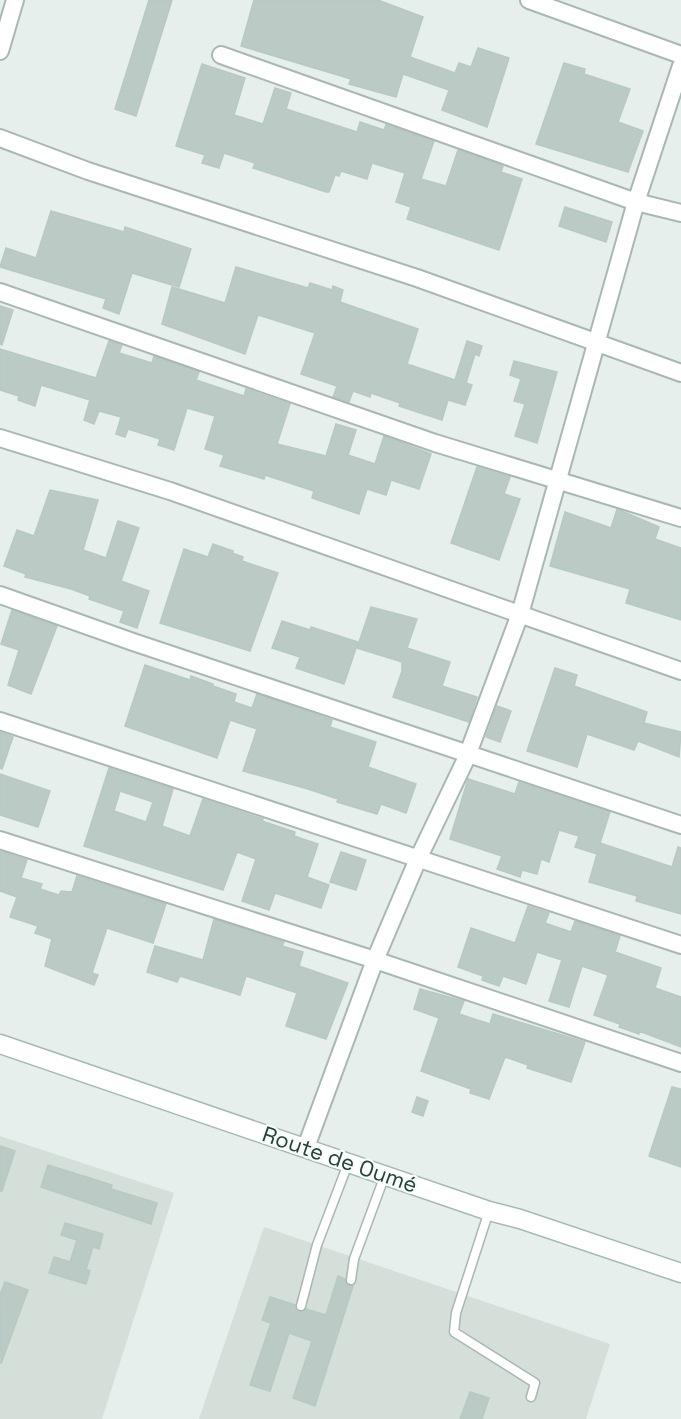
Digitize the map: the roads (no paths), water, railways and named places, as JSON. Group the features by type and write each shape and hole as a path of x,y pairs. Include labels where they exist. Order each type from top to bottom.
{"street":[{"path":"0,51 15,0"},
{"path":"529,0 681,55"},
{"path":"221,55 636,202 681,213"},
{"path":"306,1147 375,960 418,858 468,754 520,614 598,345 636,202 681,66"},
{"path":"0,138 88,171 417,278 681,373"},
{"path":"0,292 435,443 681,518"},
{"path":"0,438 170,491 681,671"},
{"path":"0,595 681,825"},
{"path":"0,721 681,945"},
{"path":"0,840 375,960 681,1063"},
{"name":"Route de Oumé","path":"0,1044 349,1161 489,1211 520,1219 681,1273"}],"lane":[{"path":"301,1306 317,1245 349,1161"},
{"path":"351,1280 354,1259 385,1174"},
{"path":"489,1211 456,1313 454,1332 535,1383 531,1397"}]}
